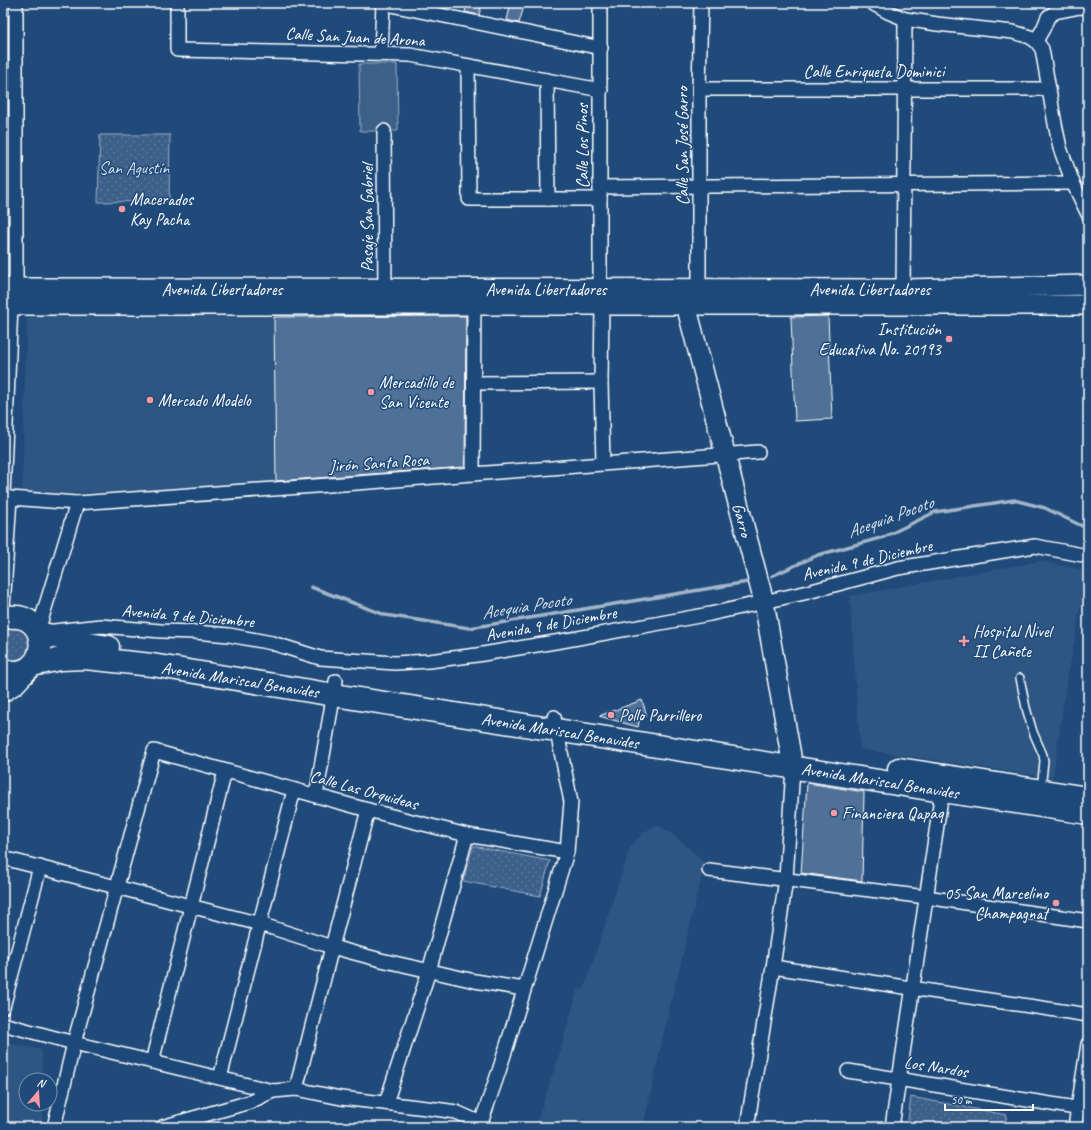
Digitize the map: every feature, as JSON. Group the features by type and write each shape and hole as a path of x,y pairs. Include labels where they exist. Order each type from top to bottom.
{"highway":[{"path":"3,618 15,616 27,619 39,632 41,645 40,652 37,659 31,666"},
{"name":"Avenida Mariscal Benavides","path":"39,632 93,645 335,688 555,724 1040,798 1088,798"},
{"name":"Avenida Mariscal Benavides","path":"3,670 19,672 31,666 60,659 85,658 335,688"},
{"name":"Avenida Mariscal Benavides","path":"1040,798 1088,813"}],"main road":[{"path":"3,691 14,684 31,666"}],"street":[{"path":"3,608 16,3"},
{"name":"Calle San Juan de Arona","path":"177,3 177,50 410,55 600,90"},
{"path":"381,54 382,3 601,48"},
{"name":"Calle Los Pinos","path":"600,3 600,193 603,464"},
{"name":"Calle San José Garro","path":"690,294 700,186 699,89 701,3"},
{"path":"872,3 905,19 1013,32 1030,37 1036,41 1042,48 1060,148 1073,183 1088,214"},
{"path":"1036,41 1048,17 1054,12 1080,7 1088,8"},
{"path":"903,297 905,19"},
{"path":"468,66 469,199 548,199 600,193 700,186 1073,183"},
{"path":"547,80 548,199"},
{"name":"Calle Enriqueta Dominici","path":"699,89 1049,89"},
{"name":"Pasaje San Gabriel","path":"384,131 385,297"},
{"name":"Avenida Libertadores","path":"903,297 1088,285"},
{"name":"Avenida Libertadores","path":"10,298 601,297 690,294 903,297 1088,305"},
{"name":"Garro","path":"690,294 725,454 764,602 792,760"},
{"path":"473,474 474,297"},
{"path":"474,382 602,382"},
{"name":"Jirón Santa Rosa","path":"5,497 77,503 758,452"},
{"path":"39,632 77,503"},
{"name":"Avenida 9 de Diciembre","path":"39,632 101,626 195,632 230,635 272,643 320,658 395,663 429,661 567,640 710,614 804,593 898,568 1035,546 1088,556"},
{"path":"316,796 335,688"},
{"path":"3,1024 74,1043 273,1091 296,1089 341,1098 435,1108 456,1112 483,1125 567,852 571,802 555,724"},
{"name":"Calle Las Orquideas","path":"116,887 154,751 368,810 467,835 567,852"},
{"path":"747,1127 786,880 792,760"},
{"path":"152,1062 225,771"},
{"path":"892,1127 943,784"},
{"path":"220,1078 294,790"},
{"path":"296,1089 368,810"},
{"path":"386,1103 429,971 467,835"},
{"path":"3,858 260,924 332,948 429,971 524,989"},
{"path":"3,1007 40,867"},
{"path":"709,870 926,897 1088,921"},
{"path":"54,1127 74,1043 116,887"},
{"path":"773,967 1088,1015"},
{"path":"1075,1127 1083,1109 1088,1044"},
{"name":"Los Nardos","path":"848,1072 1083,1109"},
{"path":"162,1127 250,1102 273,1091"}],"lane":[{"path":"1020,678 1026,708 1044,761 1040,798"}],"shaded area":[{"name":"Mercado Modelo","path":"27,313 274,317 276,483 157,491 22,494"},
{"name":"Hospital Nivel II Cañete","path":"1041,561 1087,571 1066,686 1053,778 860,749 850,596"},
{"path":"658,825 682,842 705,863 666,1023 643,1127 535,1127 560,1052 578,988 584,989 630,848 643,833"},
{"path":"3,1042 42,1050 42,1072 18,1072 18,1112 42,1112 42,1127 3,1127"}],"green space":[{"path":"359,64 397,64 398,131 360,131"},
{"name":"San Agustín","path":"100,135 170,135 169,201 98,202"},
{"path":"3,622 23,622 35,655 3,666"},
{"path":"473,846 550,861 540,896 463,881"},
{"path":"911,1097 1007,1115 1004,1127 907,1127"}],"building":[{"path":"467,3 482,3 479,15 465,12"},
{"path":"511,3 525,3 519,23 507,20"},
{"name":"Mercadillo de San Vicente","path":"466,316 465,467 276,481 274,317"},
{"path":"828,316 832,419 795,421 791,317"},
{"path":"642,700 647,716 640,718 638,727 599,716"},
{"name":"Financiera Qapaq","path":"807,783 864,792 862,881 801,873"}],"waterway":[{"name":"Acequia Pocoto","path":"772,576 818,555 884,537 935,512 1014,500 1045,508 1088,529"},
{"name":"Acequia Pocoto","path":"311,587 385,615 469,628 748,582"}],"place":[{"name":"Macerados Kay Pacha","path":"122,209"},
{"name":"Institución Educativa No. 20193","path":"949,339"},
{"name":"Mercadillo de San Vicente","path":"371,392"},
{"name":"Mercado Modelo","path":"150,400"},
{"name":"Hospital Nivel II Cañete","path":"964,641"},
{"name":"Pollo Parrillero","path":"611,715"},
{"name":"Financiera Qapaq","path":"834,813"},
{"name":"05 San Marcelino Champagnat","path":"1056,903"}]}
